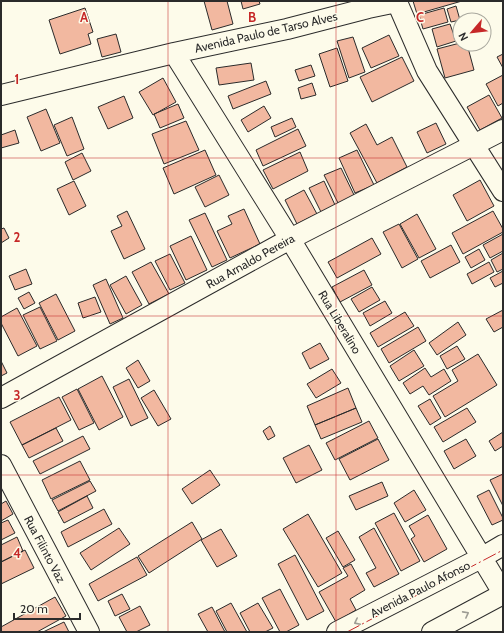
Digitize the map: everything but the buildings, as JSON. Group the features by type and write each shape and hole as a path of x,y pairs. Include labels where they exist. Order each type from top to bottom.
{"street":[{"name":"Avenida Paulo de Tarso Alves","path":"1,95 174,53 287,30 368,8 397,2 427,71 503,191"},
{"name":"Rua Liberalino","path":"174,53 290,238 503,594"},
{"name":"Rua Arnaldo Pereira","path":"1,398 290,238 503,130"},
{"name":"Rua Filinto Vaz","path":"1,465 89,632"},
{"name":"Avenida Paulo Afonso","path":"337,632 481,558 503,545"},
{"path":"432,632 503,594"}],"power":[{"path":"347,632 503,550"}]}
